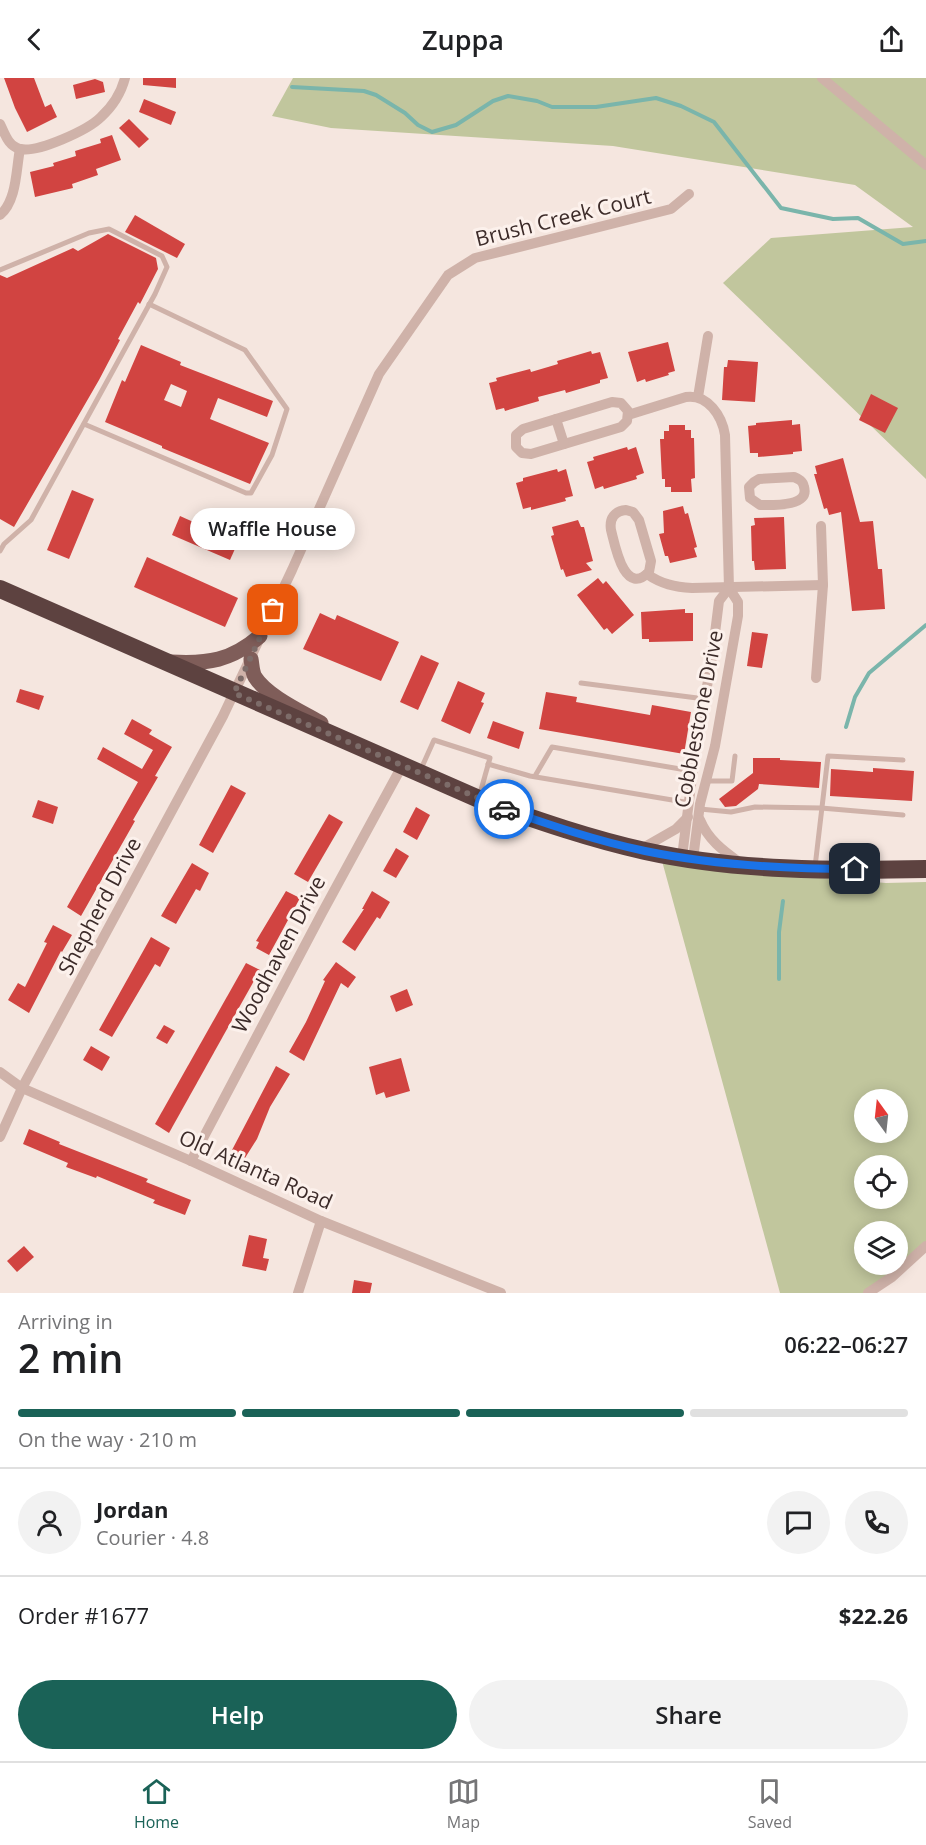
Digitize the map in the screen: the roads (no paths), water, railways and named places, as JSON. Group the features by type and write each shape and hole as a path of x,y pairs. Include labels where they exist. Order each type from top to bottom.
{"highway":[{"path":"0,589 234,693 363,747 419,774 478,799 562,829 639,850 687,858 815,869 926,869"}],"main road":[{"path":"163,662 196,664 218,661 248,647 260,636"},
{"path":"251,659 255,676 279,698 363,747"}],"street":[{"path":"0,124 9,143 20,149 46,145 100,119 121,92 125,78"},
{"path":"822,78 926,165"},
{"path":"0,215 6,210 11,200 20,149"},
{"name":"Brush Creek Court","path":"234,693 379,374 448,275 475,258 671,209 689,195"},
{"path":"628,415 686,397 698,397 708,336"},
{"name":"Cobblestone Drive","path":"687,858 695,810 706,781 715,746 738,615 738,602 729,588 723,424 713,408 698,397"},
{"path":"614,402 624,405 628,415 627,421 622,426 528,455 521,453 516,446 516,437 521,430 614,402"},
{"path":"556,419 564,444"},
{"path":"795,477 801,481 805,489 799,501 783,504 758,505 748,494 751,484 759,479 795,477"},
{"path":"727,496 748,494"},
{"path":"620,511 633,512 639,520 651,562 647,574 636,579 629,576 623,569 610,526 612,517 620,511"},
{"path":"816,678 823,585 821,526"},
{"path":"647,574 675,587 823,585"},
{"name":"Cobblestone Drive","path":"695,810 693,771 719,601 729,588"},
{"name":"Shepherd Drive","path":"0,1137 22,1088 234,693"},
{"name":"Woodhaven Drive","path":"191,1161 402,766"},
{"path":"639,850 676,829 695,810 705,832 712,841 742,864"},
{"name":"Old Atlanta Road","path":"0,1072 22,1088 191,1161 321,1221 501,1293"},
{"path":"298,1293 321,1221"},
{"path":"868,1293 892,1277 926,1246"}],"lane":[{"path":"0,270 89,233 109,229 162,256 167,267 30,520 0,550"},
{"path":"84,424 246,494 251,494 272,454 287,409 245,350 149,304"},
{"path":"0,536 8,540"},
{"path":"581,683 705,699"},
{"path":"419,774 434,740 490,758 478,799"},
{"path":"535,776 552,747 693,771"},
{"path":"706,781 732,781 735,756"},
{"path":"815,869 828,756 903,760"},
{"path":"488,764 695,810 731,812 755,807 821,808 903,815"}],"waterway":[{"path":"292,87 364,91 376,95 405,113 418,125 432,132 456,125 493,101 508,96 537,101 552,107 596,107 656,98 681,106 714,122 781,208 833,219 858,218 903,244 926,241"},
{"path":"846,727 855,697 869,673 926,625"},
{"path":"779,979 779,932 783,901"}],"place":[{"name":"Waffle House","path":"273,610"}]}
